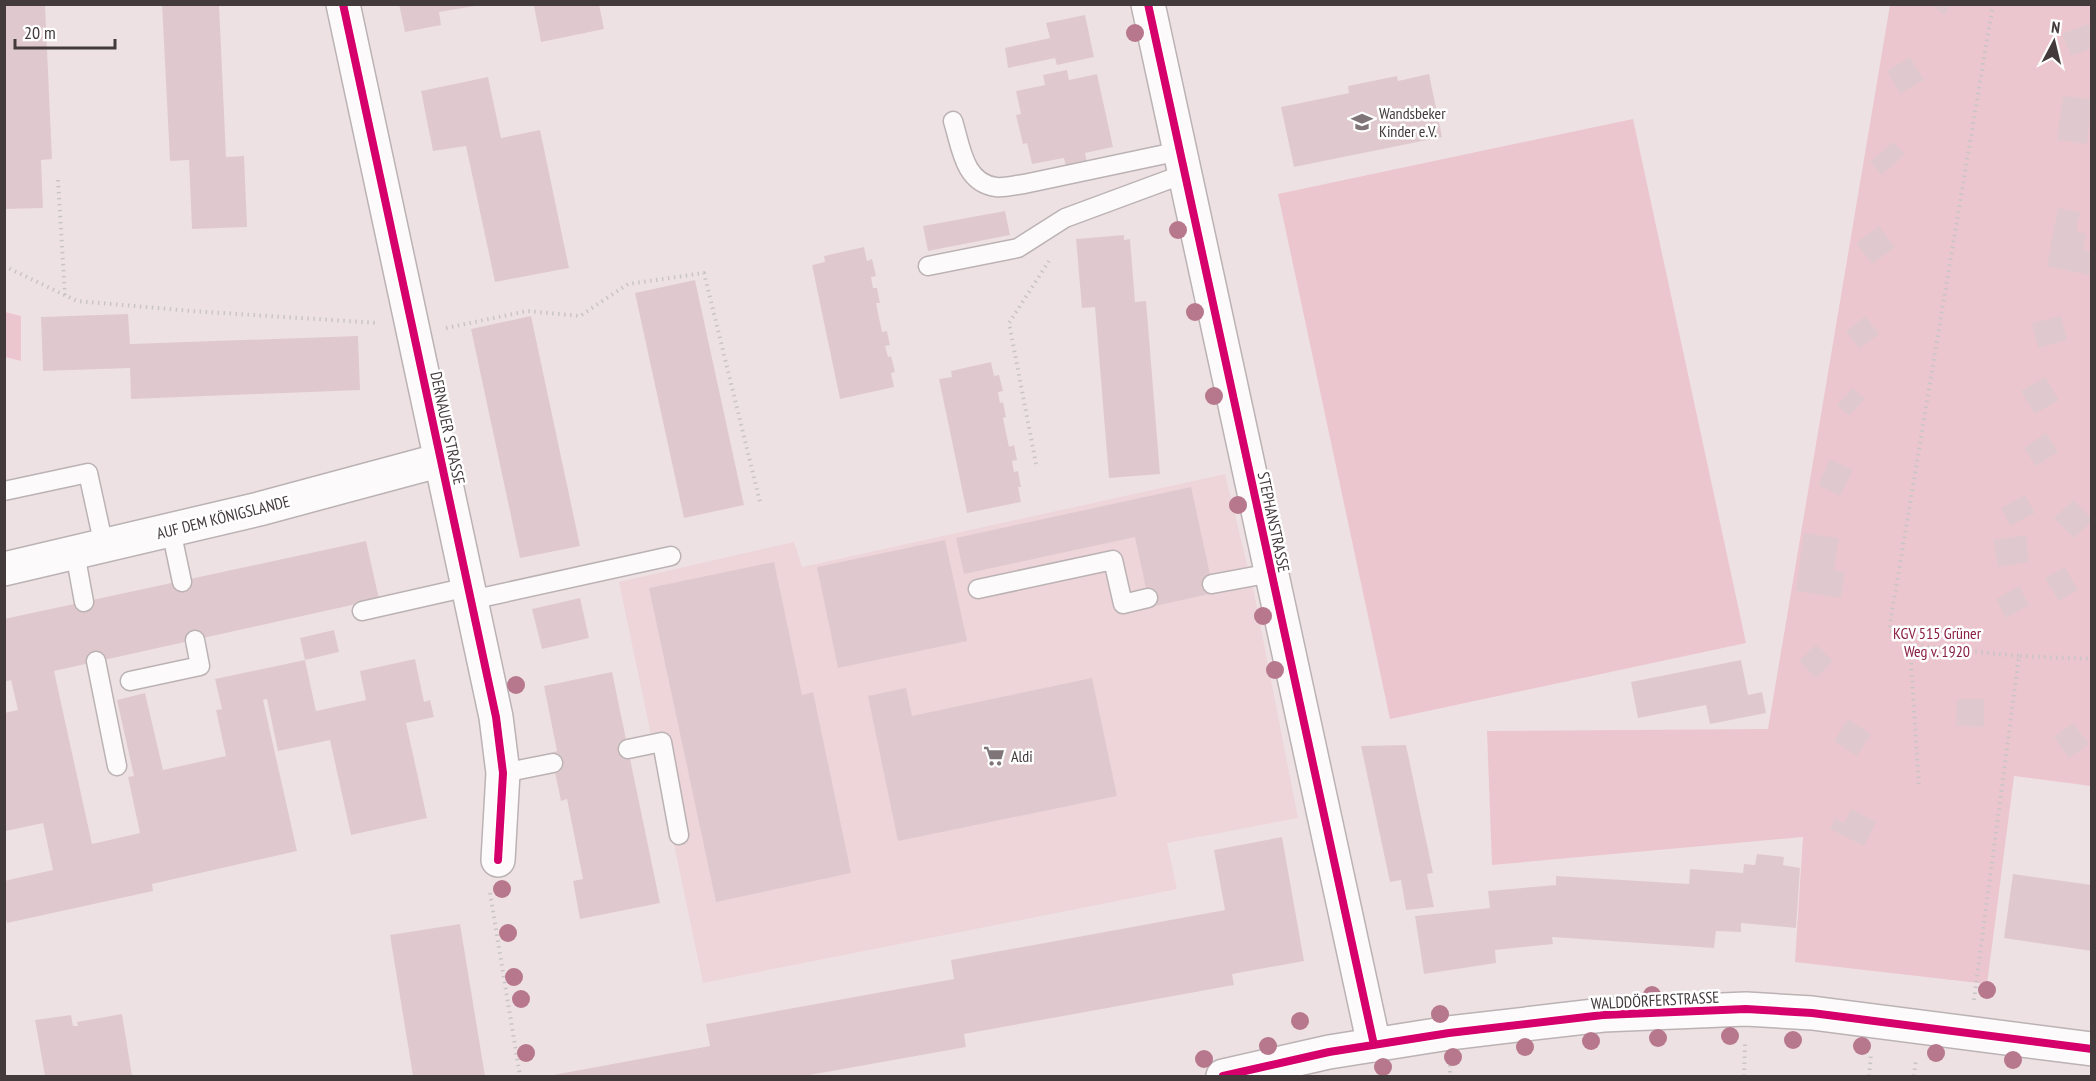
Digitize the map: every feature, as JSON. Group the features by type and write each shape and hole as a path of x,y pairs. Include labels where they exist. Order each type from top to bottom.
{"street":[{"name":"DERNAUER STRASSE","path":"343,4 496,717 502,773 498,860"},
{"name":"STEPHANSTRASSE","path":"1148,4 1374,1045"},
{"name":"AUF DEM KÖNIGSLANDE","path":"4,569 259,510 441,460"},
{"name":"WALDDÖRFERSTRASSE","path":"1223,1077 1329,1052 1449,1033 1604,1015 1746,1009 1812,1013 2091,1048"}],"lane":[{"path":"953,121 969,171 979,183 998,187 1182,162"},
{"path":"928,266 1018,248 1065,218 1182,162"},
{"path":"4,492 88,473 89,549 84,602"},
{"path":"171,530 182,582"},
{"path":"362,612 671,556"},
{"path":"978,589 1113,560 1123,604 1148,598"},
{"path":"1212,584 1271,573"},
{"path":"130,681 200,666 195,640"},
{"path":"96,662 117,766"},
{"path":"628,749 662,742 679,835"},
{"path":"502,773 553,762"}],"path":[{"path":"1993,4 1889,630 1910,645 2019,656 2091,659"},
{"path":"58,180 65,295"},
{"path":"1036,464 1009,323 1051,258"},
{"path":"4,266 77,301 413,330 526,311 580,316 628,284 704,273 760,502"},
{"path":"1910,645 1918,788"},
{"path":"1969,1033 2019,656"},
{"path":"498,860 490,895 520,1077"}],"shaded area":[{"path":"1225,474 1254,593 1298,818 1167,843 1177,889 703,983 619,582 794,542 802,567"}],"green space":[{"name":"KGV 515 Grüner Weg v. 1920","path":"1890,5 2091,5 2091,786 2014,776 1987,984 1795,962 1803,837 1492,865 1487,731 1768,729"},
{"path":"1633,119 1746,643 1390,719 1278,194"},
{"path":"5,312 21,316 21,361 5,357"}],"building":[{"path":"162,4 219,4 226,157 244,156 247,227 192,229 189,160 170,161"},
{"path":"399,4 475,4 475,6 439,12 441,25 405,32"},
{"path":"599,4 604,29 541,42 534,6"},
{"path":"1931,4 1952,4 1944,15"},
{"path":"4,5 45,5 52,159 41,160 43,208 4,209"},
{"path":"1085,15 1094,57 1057,65 1055,58 1008,68 1005,48 1050,38 1046,23"},
{"path":"2088,24 2092,34 2092,48 2071,56 2062,34"},
{"path":"1910,57 1924,80 1900,94 1887,71"},
{"path":"1067,70 1069,80 1097,74 1113,147 1085,153 1087,162 1066,167 1064,158 1032,164 1027,143 1023,144 1016,115 1021,114 1016,91 1045,85 1043,75"},
{"name":"Wandsbeker Kinder e.V.","path":"1429,74 1442,137 1294,167 1281,107 1349,93 1348,86 1397,76 1398,81"},
{"path":"488,77 501,138 540,130 569,268 495,282 466,146 433,151 421,91"},
{"path":"2063,96 2092,99 2087,144 2057,140"},
{"path":"1893,142 1905,154 1882,175 1870,162"},
{"path":"2058,208 2080,212 2076,231 2086,234 2083,250 2092,252 2089,275 2047,266"},
{"path":"1005,211 1010,235 928,251 923,226"},
{"path":"1879,226 1895,247 1872,264 1856,243"},
{"path":"1124,235 1124,240 1130,239 1135,302 1146,301 1160,474 1109,478 1095,307 1082,308 1076,239"},
{"path":"864,247 867,261 872,259 876,276 871,277 873,288 877,288 880,303 876,303 882,332 887,331 890,345 885,346 888,357 891,356 895,372 891,373 894,387 840,399 812,265 825,262 824,256"},
{"path":"695,280 744,505 684,518 635,293"},
{"path":"128,314 130,344 358,336 360,390 131,399 130,368 43,371 41,317"},
{"path":"531,316 580,546 520,558 471,329"},
{"path":"1865,316 1879,334 1860,349 1846,332"},
{"path":"2061,316 2067,340 2038,348 2032,323"},
{"path":"991,362 994,376 999,375 1003,391 998,392 1006,417 1003,418 1009,447 1014,445 1017,460 1012,461 1014,472 1018,471 1021,502 967,513 939,379 952,377 951,371"},
{"path":"2045,377 2059,400 2035,414 2021,391"},
{"path":"1853,388 1865,399 1849,416 1837,405"},
{"path":"2046,433 2058,452 2036,466 2024,448"},
{"path":"1830,459 1853,470 1840,496 1818,485"},
{"path":"1191,487 1214,593 1150,607 1135,537 964,574 956,538"},
{"path":"2025,495 2035,513 2010,526 2001,508"},
{"path":"2073,500 2092,518 2092,521 2074,538 2054,518"},
{"path":"1804,533 1839,538 1834,570 1845,572 1841,598 1796,591"},
{"path":"2026,535 2029,562 1998,567 1993,540"},
{"path":"945,540 967,641 838,668 817,567"},
{"path":"366,541 379,599 54,671 92,844 140,833 128,777 134,776 117,700 145,693 163,770 226,756 216,710 222,709 215,679 305,660 316,711 366,700 360,671 415,659 424,702 430,700 434,717 406,723 427,818 351,835 330,740 278,751 267,699 263,700 297,851 152,884 153,891 7,923 4,911 4,881 53,870 43,823 6,831 4,824 4,713 18,710 11,680 4,682 4,619"},
{"path":"774,562 802,695 813,692 851,873 716,902 649,588"},
{"path":"2065,567 2078,590 2059,601 2045,578"},
{"path":"2019,586 2029,605 2006,618 1996,599"},
{"path":"580,598 589,638 542,649 532,609"},
{"path":"334,630 339,652 305,660 300,638"},
{"path":"1816,644 1833,661 1816,678 1799,661"},
{"path":"1741,660 1748,695 1762,692 1766,713 1710,724 1706,705 1638,718 1631,682"},
{"path":"612,672 660,903 580,919 573,881 583,879 567,799 561,801 551,753 557,751 544,686"},
{"name":"Aldi","path":"1092,678 1117,796 898,841 868,696 906,688 912,716"},
{"path":"1957,699 1984,699 1984,727 1956,726"},
{"path":"1848,719 1871,734 1857,756 1834,741"},
{"path":"2073,723 2089,744 2069,758 2054,737"},
{"path":"1406,745 1433,873 1427,874 1434,907 1406,910 1401,880 1390,882 1361,746"},
{"path":"1851,809 1876,822 1864,846 1830,829 1835,818 1844,823"},
{"path":"1282,837 1304,961 1232,974 1234,985 964,1034 966,1047 804,1076 548,1076 710,1046 706,1024 954,979 951,960 1225,910 1214,850"},
{"path":"1757,854 1784,857 1783,865 1800,868 1796,928 1741,923 1741,932 1716,931 1714,948 1552,937 1553,944 1495,950 1496,963 1424,974 1415,916 1490,908 1488,891 1556,885 1556,876 1689,884 1690,869 1743,873 1744,864 1755,865"},
{"path":"2013,874 2092,885 2092,951 2004,938"},
{"path":"460,924 485,1076 413,1076 390,935"},
{"path":"122,1014 132,1076 45,1076 35,1020 71,1015 73,1026 78,1026 77,1022"}],"cycle path":[{"path":"343,4 496,717 503,773 498,860"},
{"path":"1148,4 1374,1045"},
{"path":"1223,1076 1329,1052 1449,1033 1603,1015 1746,1009 1812,1013 2092,1049"}],"place":[{"name":"Wandsbeker Kinder e.V.","path":"1362,122"},
{"name":"Aldi","path":"994,756"}]}
